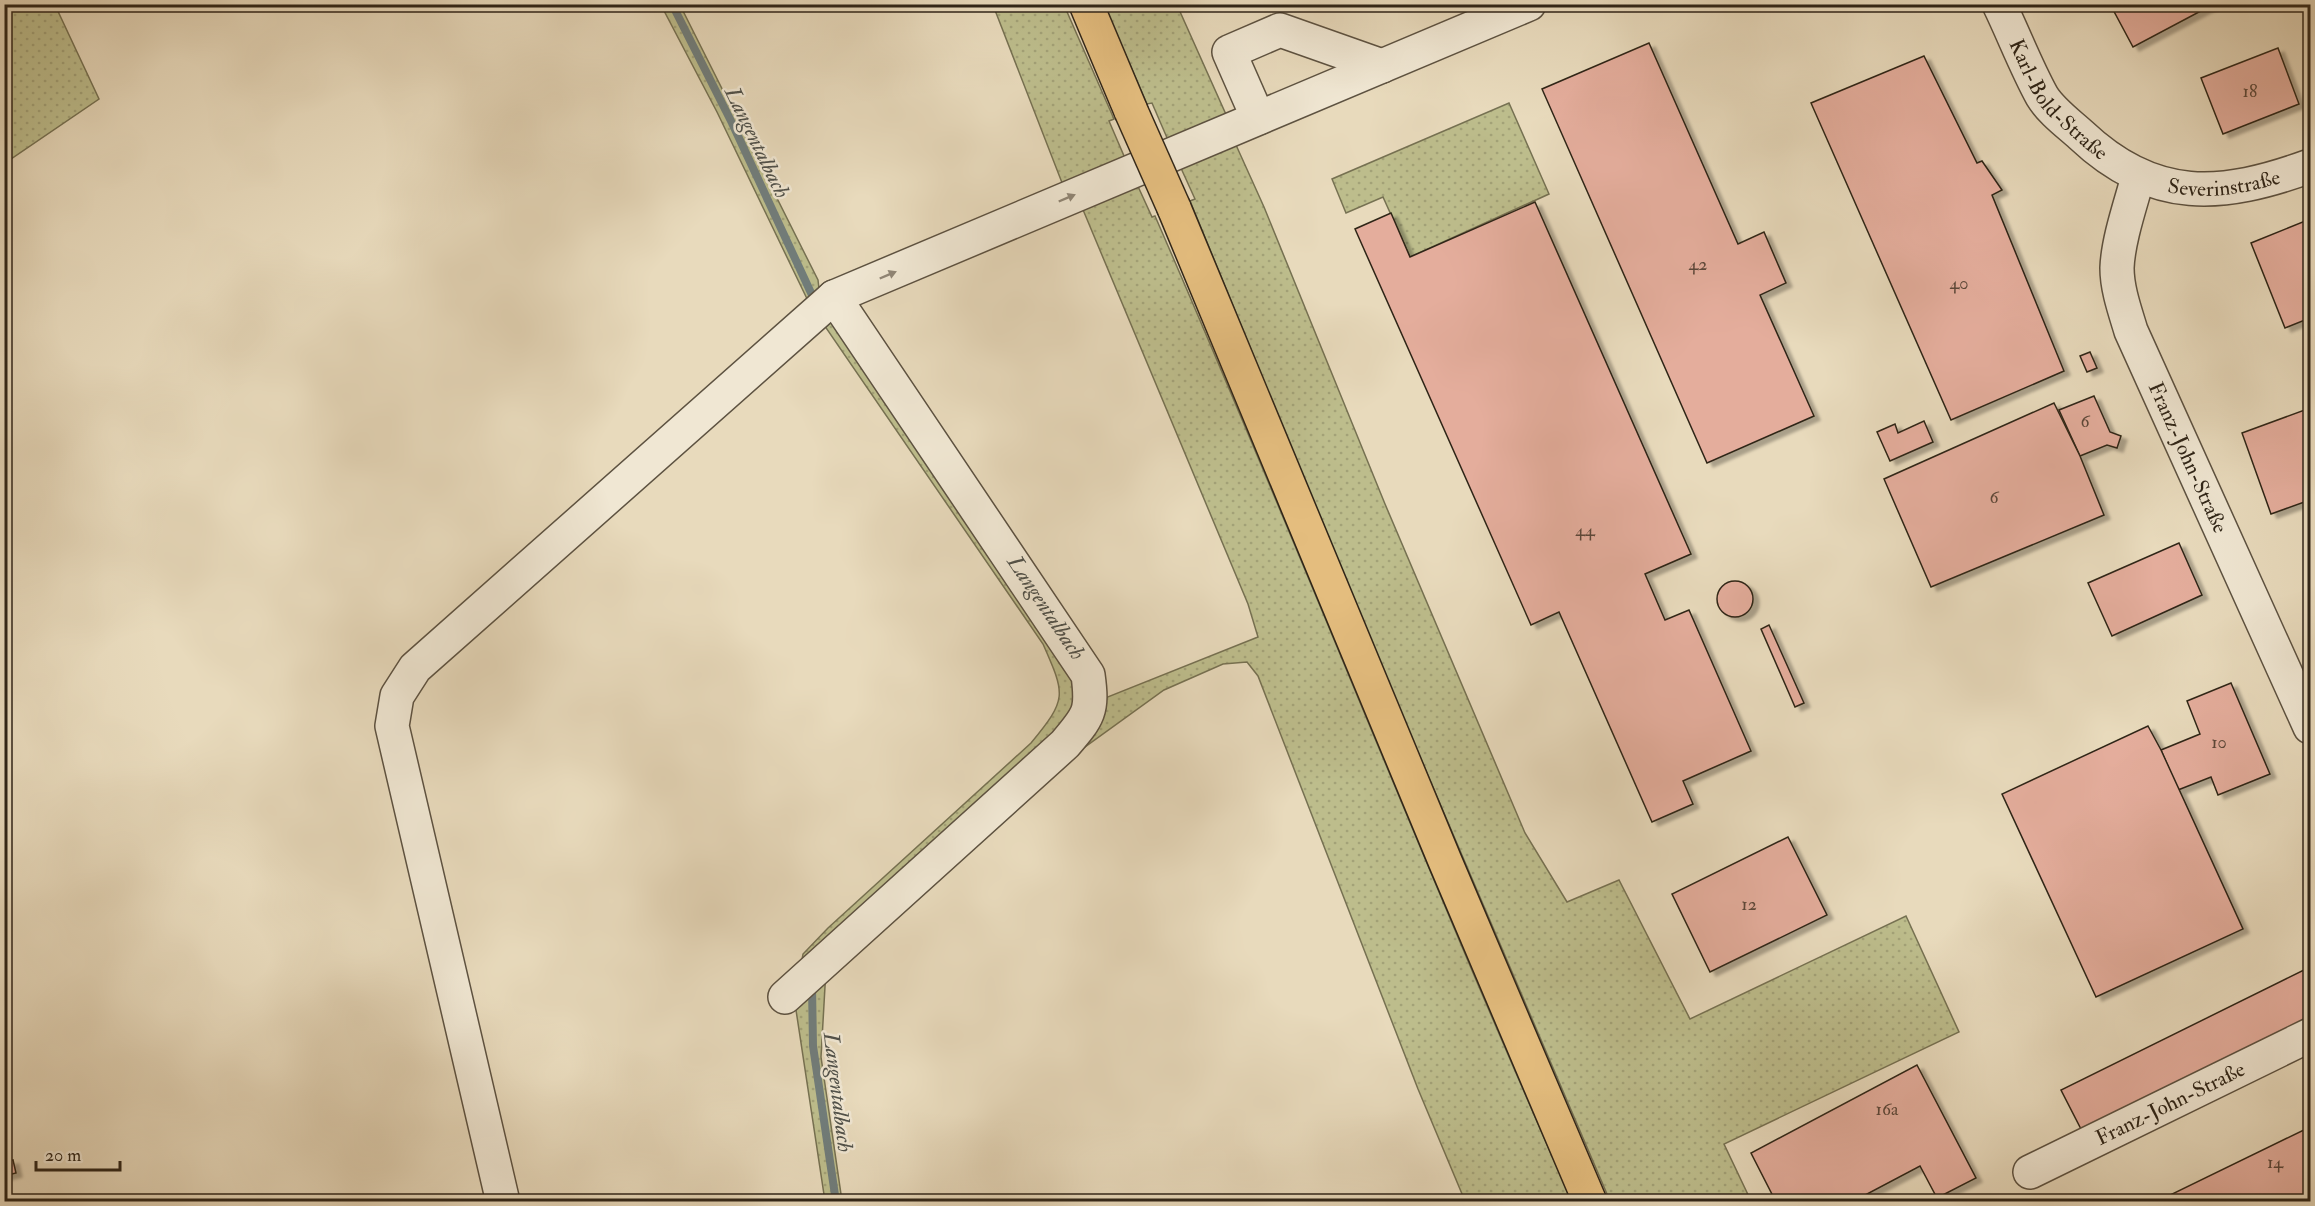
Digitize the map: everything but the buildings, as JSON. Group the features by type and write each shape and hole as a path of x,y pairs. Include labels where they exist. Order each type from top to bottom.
{"main road":[{"path":"1086,4 1174,208 1445,861 1590,1202"}],"street":[{"path":"503,1202 392,726 397,696 416,668 834,297 1529,4"},
{"name":"Karl-Bold-Straße","path":"1999,4 2043,98 2102,156 2138,177"},
{"path":"1258,118 1229,51 1280,30 1382,66"},
{"name":"Severinstraße","path":"2138,177 2179,188 2222,190 2276,178 2310,166"},
{"name":"Franz-John-Straße","path":"2138,177 2127,215 2117,267 2121,299 2131,331 2310,727"},
{"path":"785,998 1065,744 1083,723 1092,700 1088,675 834,297"},
{"name":"Franz-John-Straße","path":"2030,1172 2310,1035"}],"green space":[{"path":"5,4 55,5 99,99 5,163"},
{"path":"661,5 680,5 818,280 819,289 810,305 717,112"},
{"path":"993,5 1064,5 1114,119 1109,121 1127,163 1066,193"},
{"path":"1104,5 1177,5 1228,119 1171,147 1152,103 1147,104"},
{"path":"1509,103 1549,194 1410,257 1383,197 1346,213 1332,179"},
{"path":"1236,145 1264,207 1385,504 1525,833 1567,902 1619,880 1690,1019 1906,916 1959,1032 1724,1144 1751,1201 1610,1201 1381,666 1190,201 1195,199 1180,166"},
{"path":"1136,182 1152,217 1155,216 1208,339 1466,956 1572,1201 1465,1201 1418,1089 1258,676 1247,662 1223,664 1164,690 1042,778 1105,698 1258,637 1248,604 1081,205"},
{"path":"834,318 1077,670 1079,718 800,971 803,954 828,928 1031,743 1057,706 1059,696 1056,675 1043,644 822,322"},
{"path":"826,969 821,1057 842,1201 825,1201 796,1010 798,996"}],"waterway":[{"name":"Langentalbach","path":"672,4 732,123 812,295"},
{"name":"Langentalbach","path":"812,986 813,1046 836,1202"}]}
